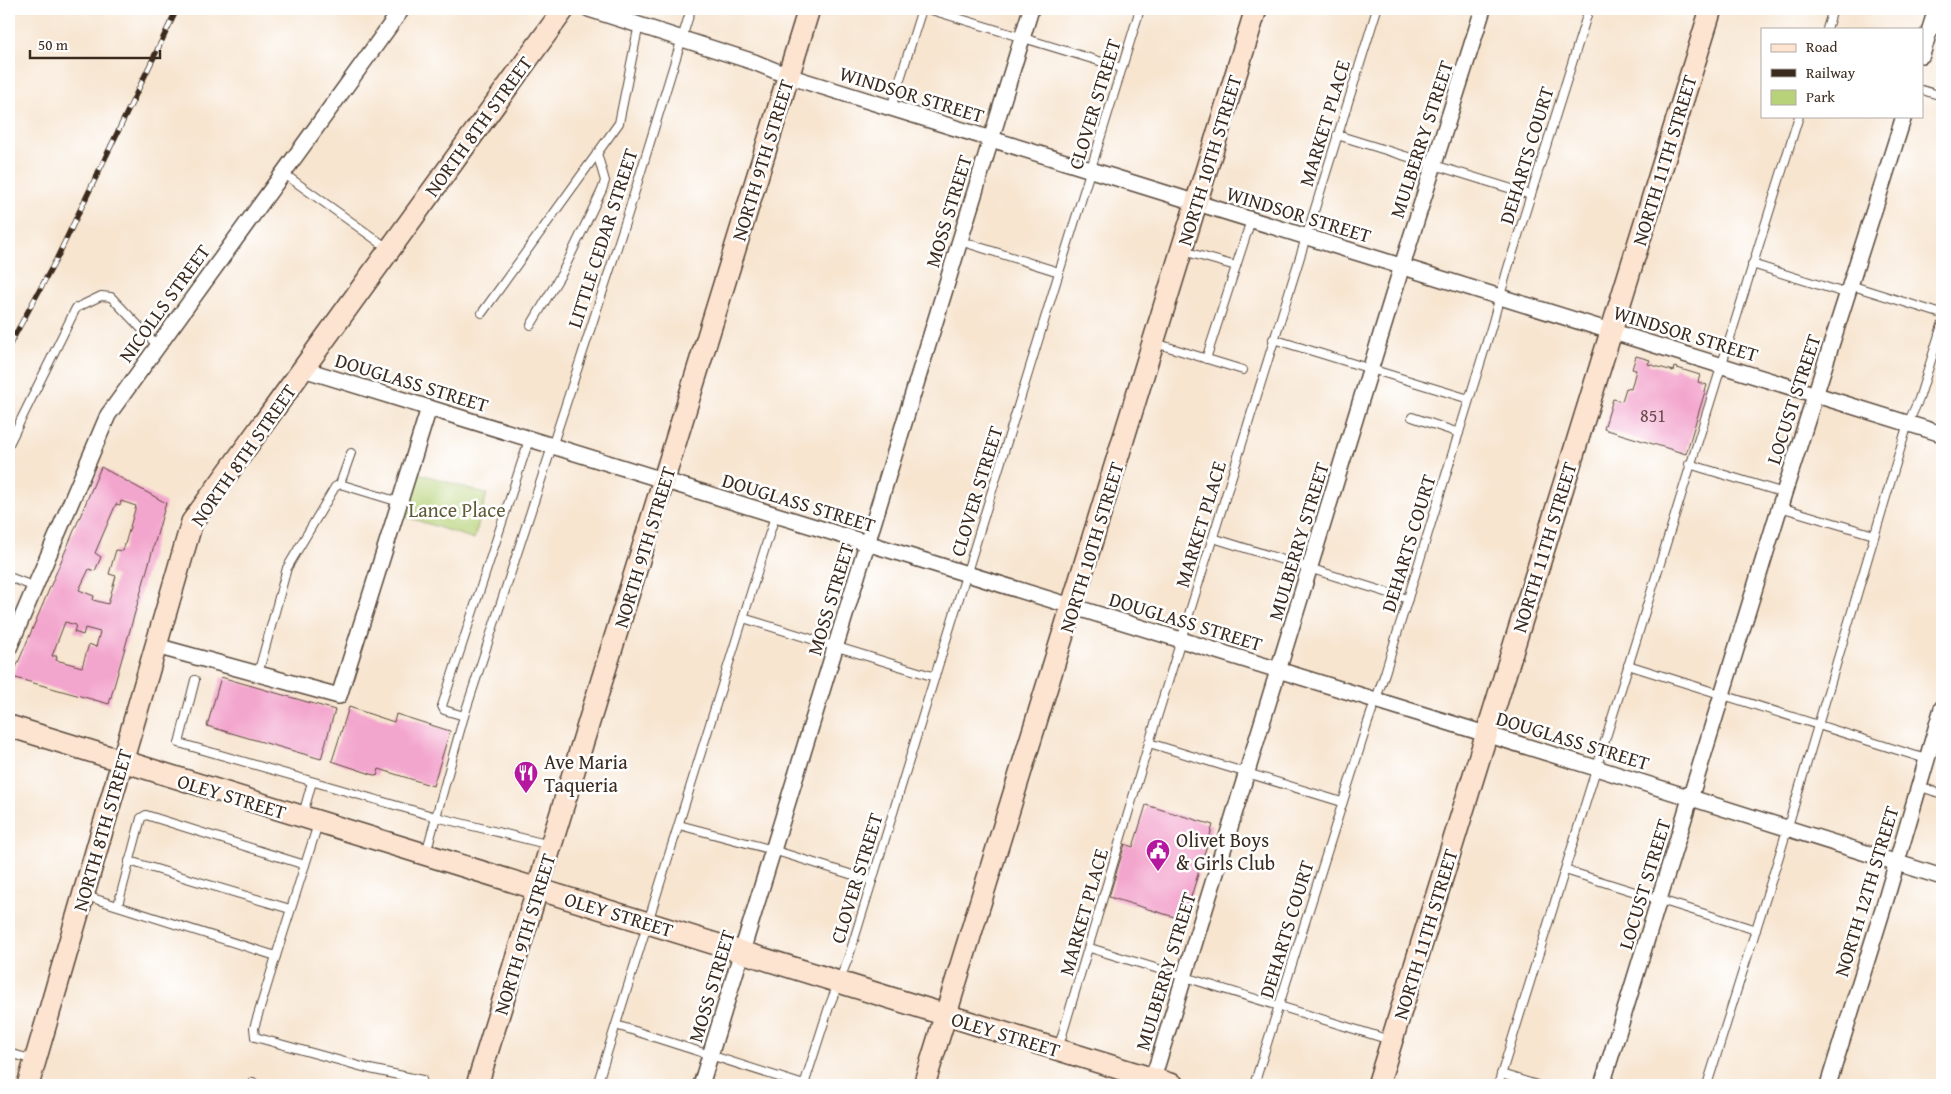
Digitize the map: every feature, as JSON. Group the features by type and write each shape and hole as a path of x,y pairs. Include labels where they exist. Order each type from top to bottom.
{"street":[{"name":"NICOLLS STREET","path":"9,648 108,414 402,9"},
{"name":"NORTH 8TH STREET","path":"28,1085 192,522 564,9"},
{"name":"WINDSOR STREET","path":"589,9 599,14 639,24 682,40 754,62 788,76 990,140 1942,434"},
{"name":"NORTH 9TH STREET","path":"477,1085 809,9"},
{"name":"MOSS STREET","path":"701,1085 1031,9"},
{"name":"NORTH 10TH STREET","path":"924,1085 1256,9"},
{"name":"MULBERRY STREET","path":"1159,1083 1185,976 1402,266 1483,9"},
{"name":"NORTH 11TH STREET","path":"1378,1085 1711,9"},
{"path":"1924,48 1936,9"},
{"name":"LOCUST STREET","path":"1602,1085 1782,500 1903,118"},
{"name":"DOUGLASS STREET","path":"303,369 1072,608 1692,797 1942,877"},
{"path":"156,646 339,696 429,408"},
{"name":"NORTH 12TH STREET","path":"1828,1085 1942,708"},
{"name":"OLEY STREET","path":"9,726 839,982 1159,1083"}],"lane":[{"name":"LITTLE CEDAR STREET","path":"426,855 464,716 691,9"},
{"path":"891,108 922,9"},
{"path":"928,9 1122,68"},
{"name":"CLOVER STREET","path":"804,1085 872,881 1140,9"},
{"name":"MARKET PLACE","path":"1058,1050 1090,948 1149,743 1377,9"},
{"name":"DEHARTS COURT","path":"1254,1085 1408,598 1589,9"},
{"path":"1826,28 1833,9"},
{"name":"LITTLE CEDAR STREET","path":"482,314 619,123 639,24"},
{"path":"1924,91 1942,96"},
{"path":"1498,1085 1689,464 1798,118"},
{"path":"1337,135 1531,194"},
{"path":"531,325 562,274 602,190 605,181 597,153"},
{"path":"283,173 389,250"},
{"path":"1206,359 1251,220"},
{"path":"960,241 1059,272"},
{"path":"1181,250 1236,266"},
{"path":"1752,264 1942,314"},
{"path":"9,444 76,308 101,296 111,297 158,346"},
{"path":"1707,1085 1756,930 1908,423 1919,399 1942,325"},
{"path":"1273,339 1469,399"},
{"path":"1154,343 1243,370"},
{"path":"1412,417 1459,433"},
{"path":"464,716 444,710 442,706 529,440"},
{"path":"258,674 287,568 335,487 340,484 351,453"},
{"path":"1689,464 1874,536"},
{"path":"340,484 399,502"},
{"path":"597,1085 775,516"},
{"path":"1213,538 1408,598"},
{"path":"9,577 35,587"},
{"path":"743,618 935,677"},
{"path":"1628,665 1926,759"},
{"path":"195,680 179,743 436,817 552,845"},
{"path":"1149,743 1342,802"},
{"path":"312,782 305,865 254,1028 255,1037 370,1069 422,1080"},
{"path":"1918,786 1942,794"},
{"path":"118,905 141,818 146,816 305,865"},
{"path":"678,825 773,850 872,881"},
{"path":"129,861 290,909"},
{"path":"1565,870 1756,930"},
{"path":"84,895 276,956"},
{"path":"1090,948 1392,1040"},
{"path":"616,1025 804,1085"},
{"path":"9,1052 36,1060"},
{"path":"1501,1074 1537,1085"}],"green space":[{"name":"Lance Place","path":"415,472 487,494 474,539 401,515"}],"building":[{"path":"1636,356 1650,360 1648,364 1673,371 1674,367 1700,375 1698,382 1707,385 1686,454 1604,429 1613,399 1622,401 1626,388 1631,389 1636,370 1632,369"},
{"path":"101,467 166,503 109,704 12,677","holes":["121,501 136,506 123,551 116,550 109,574 116,576 108,604 93,600 94,596 79,590 89,569 95,571 101,557 95,553 116,504 120,505","65,622 76,625 74,632 83,635 85,628 100,632 96,647 89,644 82,667 56,660 57,656 52,656"]},
{"path":"221,677 335,710 321,759 207,726"},
{"path":"349,707 394,722 396,714 450,731 433,786 379,769 377,776 332,761"},
{"name":"Olivet Boys & Girls Club","path":"1146,805 1213,825 1184,920 1109,897 1125,844 1133,847"}],"railway":[{"path":"9,346 56,260 177,9"}],"place":[{"name":"Ave Maria Taqueria","path":"526,794"},
{"name":"Olivet Boys & Girls Club","path":"1158,872"}]}
